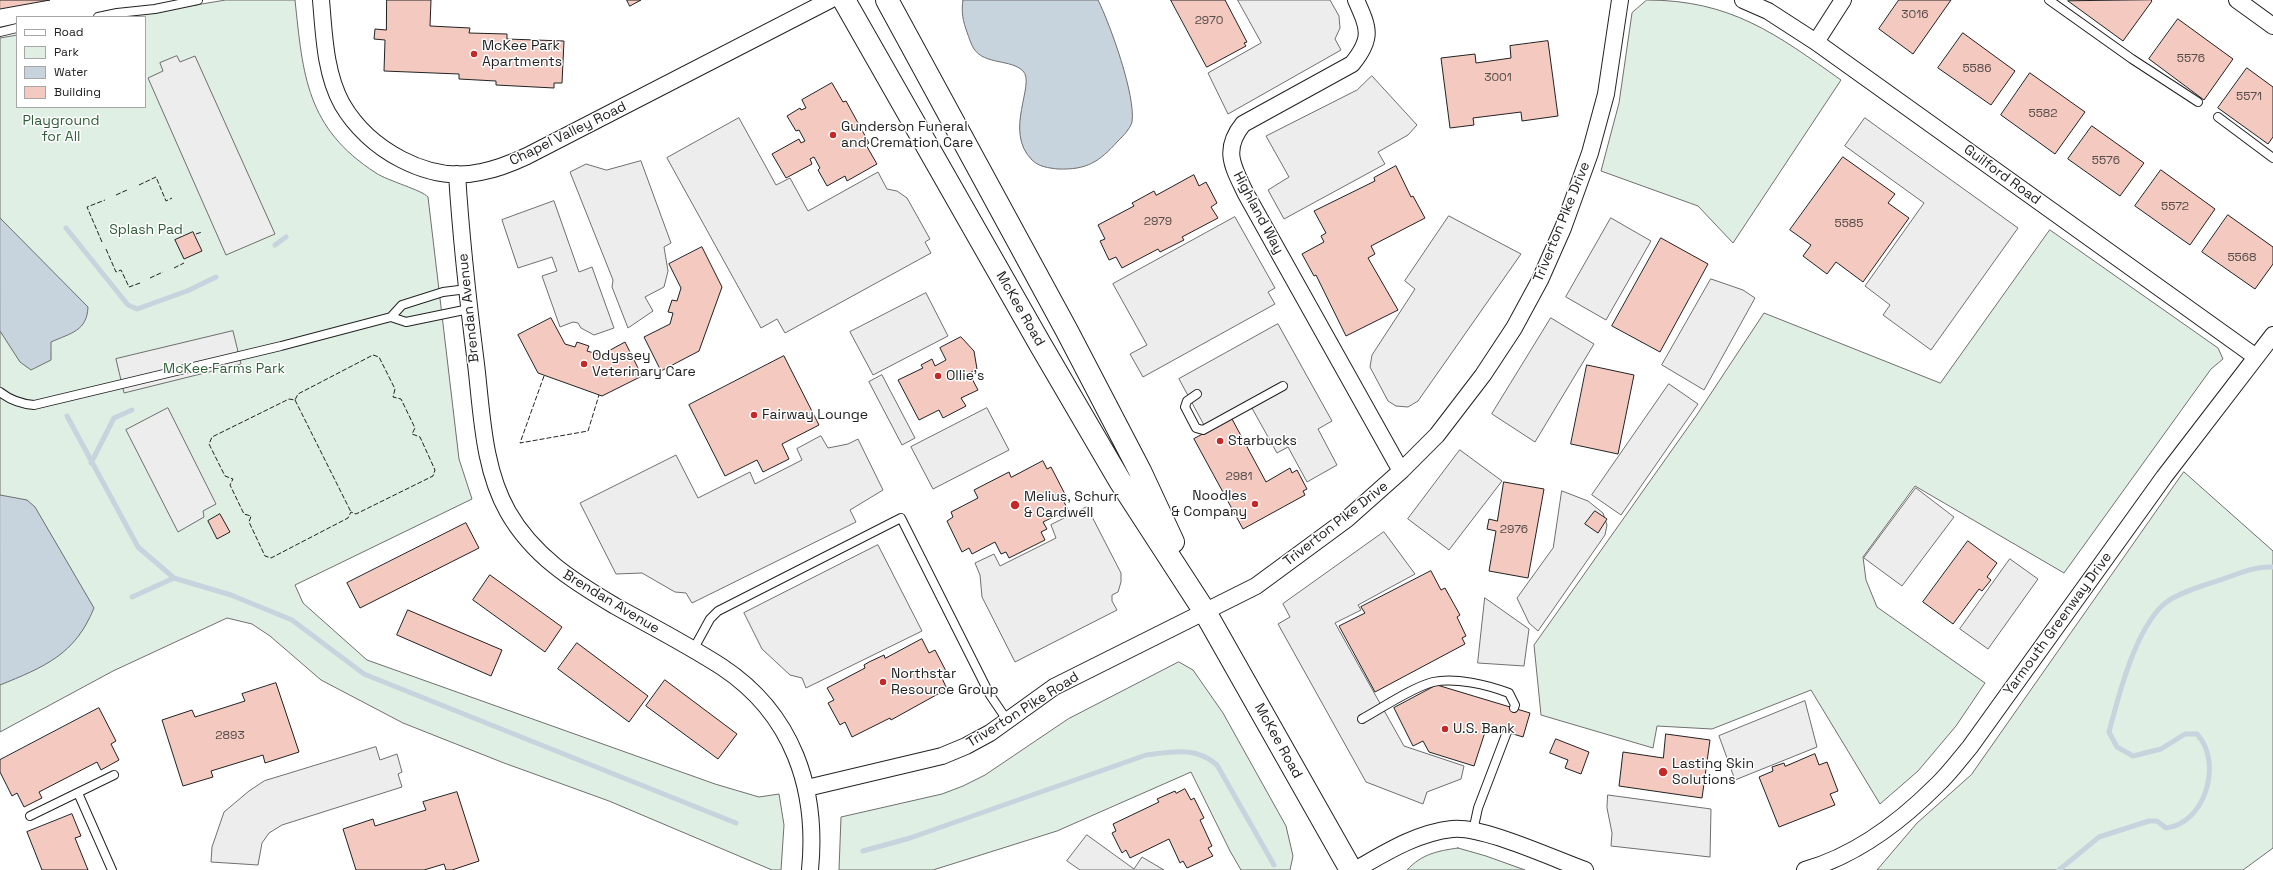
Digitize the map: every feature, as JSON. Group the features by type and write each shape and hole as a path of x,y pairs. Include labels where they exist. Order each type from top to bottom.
{"main road":[{"name":"McKee Road","path":"844,0 1120,481 1205,612 1351,870"},
{"name":"McKee Road","path":"887,0 994,194 1140,471 1205,612"}],"street":[{"name":"Chapel Valley Road","path":"321,0 326,53 334,85 342,104 354,120 381,147 396,157 435,172 457,174 480,173 509,164 830,0"},
{"name":"Highland Way","path":"1356,0 1368,36 1364,50 1347,68 1243,124 1234,135 1231,145 1231,157 1246,194 1402,471"},
{"name":"Triverton Pike Drive","path":"1205,612 1256,586 1347,519 1402,471 1437,435 1484,375 1514,328 1540,280 1563,228 1590,153 1606,94 1620,0"},
{"name":"Guilford Road","path":"1743,0 1768,11 1816,42 2256,357"},
{"path":"1816,42 1843,0"},
{"path":"2237,0 2273,26"},
{"name":"Brendan Avenue","path":"457,174 469,309 486,446 494,482 508,512 526,538 558,571 729,672 751,691 774,717 793,749 807,788 812,826 810,870"},
{"name":"Yarmouth Greenway Drive","path":"1805,870 1858,847 1904,816 1937,786 1970,747 2164,477 2273,335"},
{"name":"Triverton Pike Road","path":"807,788 942,756 966,746 1007,720 1054,687 1205,612"},
{"path":"1354,870 1403,844 1430,833 1454,828 1473,831 1501,839 1585,870"}],"lane":[{"path":"102,16 117,12 155,9 198,0"},
{"path":"2049,0 2132,59 2198,102"},
{"path":"0,32 16,28"},
{"path":"2218,118 2273,158"},
{"path":"392,317 402,305 443,292 467,289"},
{"path":"0,392 24,404 34,405 281,346 392,317 406,322 469,309"},
{"path":"1198,394 1187,401 1185,407 1196,428 1203,430 1283,386"},
{"path":"693,650 710,619 718,611 901,518 990,695 1007,720"},
{"path":"1362,719 1423,686 1444,680 1489,685 1509,693 1515,705 1514,708"},
{"path":"1473,831 1478,808 1507,732"},
{"path":"30,816 114,775"},
{"path":"78,793 112,870"}],"green space":[{"name":"McKee Farms Park","path":"226,0 295,0 301,52 312,98 322,118 335,138 353,156 376,173 419,191 428,197 459,459 472,499 295,585 303,603 367,660 715,784 759,797 779,794 784,825 781,870 772,870 609,801 504,763 403,723 321,680 270,636 252,624 227,618 113,671 0,732 0,38 16,35 16,108 146,108 146,16 130,16"},
{"path":"1647,0 1704,6 1728,13 1773,34 1841,80 1733,243 1698,206 1601,171 1619,103 1632,13"},
{"path":"2050,230 2218,348 2223,359 2211,369 2064,573 1915,486 1863,557 1866,580 1877,607 1985,683 1956,726 1918,771 1880,804 1811,690 1712,729 1657,726 1653,748 1541,715 1534,645 1696,416 1764,313 1940,383"},
{"path":"2184,472 2273,551 2273,848 2243,870 1877,870 1917,823 1971,775"},
{"path":"1179,662 1193,670 1223,713 1286,826 1293,856 1290,870 1241,870 1191,772 1057,831 933,870 839,870 841,817 942,794 963,786 985,775 1068,719"},
{"path":"1458,848 1525,870 1407,870 1418,860 1430,854"}],"shaded area":[{"path":"1238,0 1330,0 1339,16 1340,28 1335,39 1341,50 1228,114 1208,73 1261,43"},
{"path":"177,56 180,62 195,56 275,234 226,255 148,78 163,71 160,63"},
{"path":"1372,76 1417,125 1408,135 1378,152 1385,164 1284,219 1268,190 1289,177 1266,136 1357,90"},
{"path":"739,118 776,185 790,178 808,211 878,172 887,189 897,191 907,198 930,239 925,242 931,253 785,333 777,319 761,328 667,158"},
{"path":"1865,118 2018,228 1931,350 1883,315 1890,305 1865,286 1924,203 1845,146"},
{"path":"641,161 671,243 664,247 668,271 664,287 645,297 653,311 628,328 612,287 613,280 570,172 586,164 606,170"},
{"path":"554,201 579,272 592,267 614,328 594,335 581,328 578,323 573,322 560,327 542,276 557,271 552,257 518,268 502,220"},
{"path":"1449,216 1521,254 1418,401 1408,407 1396,406 1388,401 1370,367 1372,355 1415,289 1405,281"},
{"path":"1235,217 1275,288 1268,292 1275,304 1143,377 1130,354 1147,345 1113,284"},
{"path":"1611,218 1651,241 1606,320 1566,297"},
{"path":"1711,279 1743,290 1755,298 1704,390 1662,365"},
{"path":"926,293 948,336 873,375 850,332"},
{"path":"1551,318 1594,344 1535,442 1492,414"},
{"path":"1278,324 1332,421 1318,429 1337,465 1307,482 1288,447 1277,453 1248,401 1204,425 1179,379"},
{"path":"233,331 241,364 124,393 116,359"},
{"path":"882,375 915,438 902,445 869,382"},
{"path":"1669,384 1698,404 1621,515 1592,495"},
{"path":"168,408 216,504 203,511 204,517 178,532 126,430"},
{"path":"987,408 1009,450 933,489 911,447"},
{"path":"821,436 828,448 848,444 858,439 883,490 850,510 856,522 692,603 686,593 675,592 642,573 616,574 580,503 676,455 698,498 750,472 755,484 802,460 797,449"},
{"path":"1460,450 1502,481 1449,550 1408,519"},
{"path":"1916,488 1954,517 1902,586 1864,558"},
{"path":"1562,491 1588,501 1603,513 1607,525 1605,535 1538,631 1529,623 1517,598 1553,548"},
{"path":"1087,507 1121,573 1121,582 1118,592 1112,595 1112,601 1117,610 1015,662 982,597 980,575 975,563 994,554 1000,566 1056,538 1051,525"},
{"path":"1384,532 1415,574 1358,605 1361,610 1335,623 1404,746 1464,766 1461,779 1427,792 1423,804 1366,782 1278,624 1290,617 1283,604"},
{"path":"878,545 922,631 806,688 802,678 790,675 762,649 744,613"},
{"path":"2010,559 2038,579 1988,649 1960,629"},
{"path":"1485,598 1529,629 1524,666 1478,663"},
{"path":"1805,701 1817,747 1735,780 1719,736"},
{"path":"376,747 380,760 397,754 402,772 398,774 402,787 282,825 269,833 262,843 258,865 211,862 212,847 224,812 249,791 264,781"},
{"path":"1608,795 1711,809 1710,857 1611,846 1612,833 1607,808"},
{"path":"1087,835 1134,869 1142,857 1164,870 1080,870 1067,861"}],"water":[{"path":"963,0 1098,0 1115,42 1126,78 1132,110 1132,122 1130,127 1105,154 1085,166 1058,169 1044,167 1032,160 1024,148 1020,136 1020,123 1026,77 1023,71 1018,67 985,58 974,49 963,20"},
{"path":"0,218 88,307 85,321 77,330 51,342 51,360 31,370 20,362 0,331"},
{"path":"0,495 27,500 35,507 94,608 86,624 68,648 44,665 0,685"}],"building":[{"path":"0,0 50,0 0,9"},
{"name":"McKee Park Apartments","path":"387,0 431,0 430,26 470,28 469,33 507,34 507,39 564,41 562,83 554,83 554,88 496,85 496,81 459,79 459,74 384,71 385,40 374,39 375,29 386,30"},
{"path":"627,0 641,0 630,6"},
{"path":"1171,0 1225,0 1247,42 1244,43 1246,46 1207,67"},
{"path":"1899,0 1951,0 1913,54 1879,29"},
{"path":"2068,1 2152,1 2123,41"},
{"path":"2178,19 2233,59 2204,100 2149,59"},
{"path":"1963,33 2015,71 1991,105 1938,68"},
{"path":"1548,41 1558,116 1522,121 1521,112 1473,118 1474,125 1450,128 1441,58 1475,54 1476,63 1511,58 1510,46"},
{"path":"2247,68 2273,87 2273,137 2268,144 2218,108"},
{"path":"2030,73 2085,112 2055,154 2001,115"},
{"name":"Gunderson Funeral and Cremation Care","path":"832,83 843,102 846,101 869,143 866,145 877,164 847,181 845,176 827,186 818,170 820,168 814,157 810,159 812,164 786,178 772,154 799,139 801,143 805,141 799,130 796,131 787,116 800,108 801,110 806,108 802,100"},
{"path":"2092,126 2144,163 2120,196 2068,159"},
{"path":"1843,157 1895,194 1888,203 1909,218 1863,282 1836,262 1827,274 1803,256 1811,245 1790,230"},
{"path":"1396,166 1411,197 1413,196 1425,218 1371,246 1375,254 1368,258 1398,310 1346,336 1316,275 1314,276 1302,254 1324,242 1321,236 1326,233 1314,211 1375,181 1374,178"},
{"path":"2161,170 2215,209 2190,245 2135,206"},
{"path":"1194,175 1199,186 1206,182 1217,203 1211,207 1218,218 1182,237 1184,240 1160,252 1158,249 1122,268 1116,257 1109,260 1100,241 1105,239 1098,225 1134,206 1132,203 1154,191 1156,195"},
{"path":"2228,215 2273,247 2273,264 2255,289 2202,252"},
{"path":"193,232 202,251 184,259 175,240"},
{"path":"1661,238 1708,264 1660,352 1612,326"},
{"path":"702,247 722,287 699,351 661,371 644,337 670,324 673,313 668,312 672,300 677,301 681,288 669,264"},
{"name":"Odyssey Veterinary Care","path":"551,318 565,344 575,347 577,342 589,346 587,351 601,355 625,342 642,376 602,396 538,373 518,335"},
{"name":"Ollie's","path":"961,337 974,351 977,369 969,373 978,390 961,398 966,406 943,418 939,410 919,420 898,380 923,368 921,365 932,359 935,366 946,360 940,348"},
{"name":"Fairway Lounge","path":"784,356 819,425 782,444 789,459 763,472 757,460 725,476 689,405"},
{"path":"1587,365 1634,375 1618,454 1571,444"},
{"path":"1232,419 1266,482 1290,468 1292,473 1297,470 1307,489 1303,491 1305,495 1243,529 1194,439"},
{"name":"Melius, Schurr & Cardwell","path":"1043,461 1047,469 1051,467 1067,498 1063,500 1068,510 1043,522 1047,529 1041,532 1045,540 1009,558 1006,552 1001,554 995,542 972,554 969,548 962,552 947,521 953,517 951,512 978,498 974,490 1009,472 1011,477"},
{"path":"1504,482 1544,489 1528,578 1489,571 1496,531 1487,529 1489,519 1497,521"},
{"path":"1595,511 1607,519 1598,533 1585,524"},
{"path":"220,514 230,532 217,539 208,521"},
{"path":"466,523 479,548 360,608 347,583"},
{"path":"1968,541 1997,563 1987,577 1991,580 1982,591 1979,589 1953,624 1923,602"},
{"path":"1431,571 1441,590 1445,588 1460,615 1457,617 1466,636 1462,638 1465,644 1375,692 1339,626 1365,613 1361,607"},
{"path":"490,575 562,627 545,652 473,600"},
{"path":"408,610 502,650 491,676 397,635"},
{"path":"922,639 929,653 935,650 946,671 940,674 947,689 891,720 890,718 852,737 845,722 840,725 828,703 834,700 827,688 865,668 864,665 869,662 884,655 885,658"},
{"path":"577,643 648,696 629,722 558,669"},
{"path":"665,680 737,734 718,759 646,706"},
{"path":"276,683 299,752 265,763 263,755 211,771 213,777 183,786 162,720 192,710 195,717 245,701 242,694"},
{"name":"U.S. Bank","path":"1437,685 1530,713 1523,737 1487,726 1474,766 1429,752 1423,741 1413,746 1394,708"},
{"path":"99,708 116,741 111,744 119,760 101,770 97,762 39,792 42,798 24,807 17,793 12,796 0,772 0,760"},
{"name":"Lasting Skin Solutions","path":"1666,734 1710,740 1702,798 1619,786 1623,752 1663,758"},
{"path":"1556,739 1589,752 1581,774 1565,768 1568,760 1550,753"},
{"path":"1815,754 1819,765 1827,762 1838,791 1830,794 1835,805 1779,827 1759,777 1773,771 1772,767 1784,763 1785,766"},
{"path":"1185,789 1191,800 1194,798 1204,818 1200,820 1212,846 1208,848 1213,856 1187,868 1183,861 1180,863 1169,839 1130,858 1126,850 1122,853 1112,833 1116,831 1113,824 1159,802 1157,799 1175,791 1176,793"},
{"path":"457,792 479,861 452,870 446,870 444,864 424,870 356,870 343,829 373,819 375,826 426,810 423,802"},
{"path":"72,814 81,836 75,838 88,870 42,870 27,832"}],"waterway":[{"path":"66,228 128,305 137,309 187,291 216,277"},
{"path":"275,245 286,237"},
{"path":"91,463 114,418 132,410"},
{"path":"67,416 138,547 174,578 231,595 292,620 364,674 736,823"},
{"path":"2059,870 2099,837 2149,821 2157,821 2166,828 2180,824 2191,815 2200,803 2206,790 2209,775 2209,760 2205,746 2197,734 2185,734 2161,749 2133,756 2117,747 2109,732 2123,682 2136,646 2154,615 2169,600 2183,593 2240,573 2253,569 2273,567"},
{"path":"132,597 174,578"},
{"path":"863,851 910,838 1146,755 1183,752 1200,755 1217,765 1274,865"}],"fence":[{"path":"139,185 156,177 166,201 172,198"},
{"path":"116,195 127,190"},
{"path":"102,242 87,207 105,200"},
{"path":"196,234 202,232"},
{"path":"106,249 116,272 121,270 129,287 140,283"},
{"path":"174,268 184,263"},
{"path":"150,278 163,272"},
{"path":"373,355 379,357 395,389 393,397 401,399 415,428 412,434 420,437 435,470 433,476 356,514 351,512 348,518 271,558 265,556 249,522 251,516 244,514 230,485 233,479 225,476 209,444 212,437 289,399 295,400 298,394 373,355"},
{"path":"544,376 520,443 588,431 599,395"},
{"path":"295,400 351,512"}],"place":[{"name":"McKee Park Apartments","path":"474,54"},
{"name":"Gunderson Funeral and Cremation Care","path":"833,135"},
{"name":"Odyssey Veterinary Care","path":"584,364"},
{"name":"Ollie's","path":"938,376"},
{"name":"Fairway Lounge","path":"754,415"},
{"name":"Starbucks","path":"1220,441"},
{"name":"Noodles & Company","path":"1255,504"},
{"name":"Melius, Schurr & Cardwell","path":"1015,505"},
{"name":"Northstar Resource Group","path":"883,682"},
{"name":"U.S. Bank","path":"1445,729"},
{"name":"Lasting Skin Solutions","path":"1663,772"}],"park label":[{"name":"Playground for All","path":"61,130"},
{"name":"Splash Pad","path":"146,230"}]}
